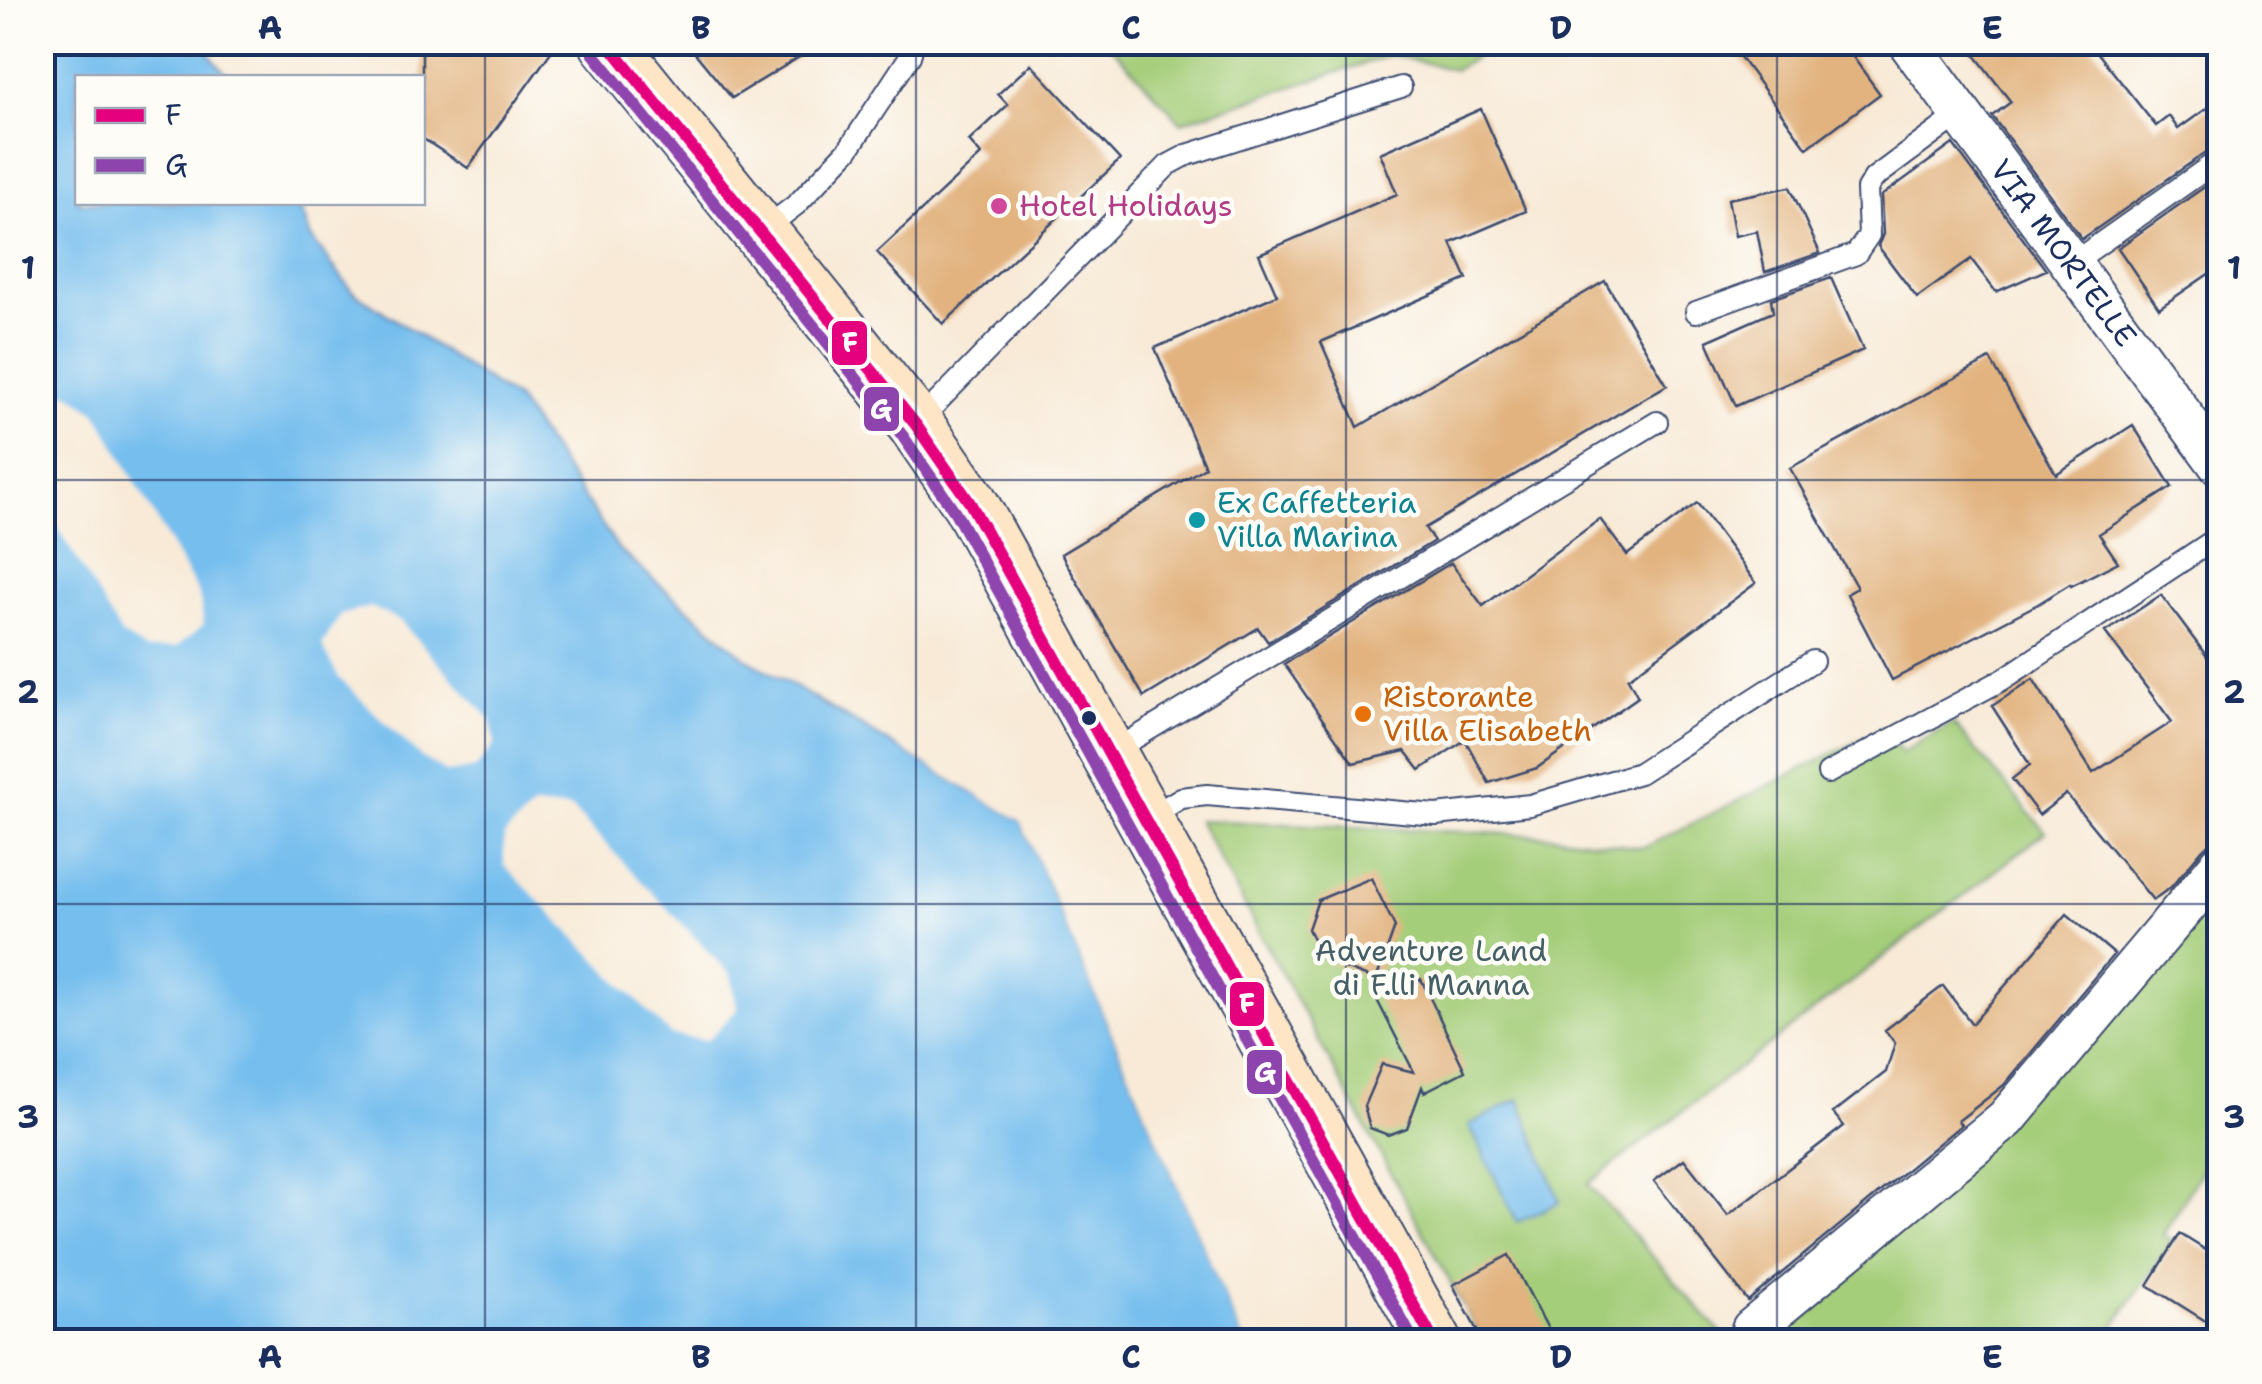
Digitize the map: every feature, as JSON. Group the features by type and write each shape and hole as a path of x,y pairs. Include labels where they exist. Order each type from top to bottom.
{"street":[{"path":"607,42 916,424 970,503 1434,1342"},
{"name":"VIA MORTELLE","path":"1908,42 2220,466"},
{"path":"1752,1329 2006,1119 2220,865"}],"lane":[{"path":"760,232 796,204 848,150 910,56 914,42"},
{"path":"916,424 1168,166 1187,155 1401,87"},
{"path":"1696,312 1856,254 1869,235 1867,189 1874,178 1960,114"},
{"path":"2070,264 2220,158"},
{"path":"1110,754 1657,422"},
{"path":"1828,773 2002,680 2220,536"},
{"path":"1146,819 1181,798 1207,795 1436,815 1530,805 1639,772 1812,662"}],"green space":[{"path":"1489,42 1492,47 1455,70 1391,55 1181,122 1108,43"},
{"name":"Adventure Land di F.lli Manna","path":"1953,723 2046,832 1588,1184 1728,1341 1483,1342 1198,820 1552,836 1643,848 1884,728 1902,752"},
{"path":"2219,886 2219,1141 2163,1235 2172,1241 2104,1341 1754,1342"}],"water":[{"path":"42,43 200,43 227,75 75,75 75,205 300,205 310,236 352,291 518,401 620,551 746,658 1021,821 1244,1341 43,1341"},
{"path":"1519,1099 1560,1202 1517,1222 1469,1125"}],"pier":[{"path":"69,393 96,412 199,595 204,625 176,647 146,650 121,634 43,502 43,396"},
{"path":"371,607 400,621 491,720 495,744 476,768 447,773 421,757 339,678 322,645 341,615"},
{"path":"901,744 1026,818 1249,1342 1244,1341 1021,821 897,747"},
{"path":"533,807 571,808 731,975 737,1010 707,1040 671,1035 504,865 504,836"}],"building":[{"path":"422,42 558,42 468,168 425,140"},
{"path":"686,42 824,42 732,98"},
{"path":"1729,42 1842,42 1880,94 1807,148"},
{"path":"1965,42 2089,42 2156,126 2169,116 2178,129 2220,99 2220,145 2082,239 1992,116 2011,102"},
{"name":"Hotel Holidays","path":"1031,64 1120,160 943,324 877,252 981,155 969,141 1008,105 998,94"},
{"path":"1481,109 1526,211 1451,243 1467,279 1321,342 1358,427 1605,281 1667,385 1425,528 1434,541 1268,642 1258,628 1144,697 1061,554 1205,467 1155,348 1277,295 1259,254 1397,194 1380,153"},
{"path":"1953,144 2046,270 1996,292 1971,259 1917,298 1878,246 1883,234 1881,196"},
{"path":"2220,176 2220,266 2159,308 2118,248"},
{"path":"1790,187 1820,253 1765,272 1757,231 1735,236 1728,199"},
{"path":"1831,278 1863,350 1736,406 1707,341 1773,312 1771,299"},
{"path":"1990,359 2056,474 2133,425 2172,487 2099,534 2118,562 1892,680 1847,594 1857,588 1790,468"},
{"path":"1697,503 1756,583 1628,678 1638,697 1537,768 1489,783 1465,740 1420,770 1405,751 1353,763 1284,664 1451,563 1483,606 1600,519 1627,555"},
{"path":"2161,595 2220,674 2220,842 2203,849 2171,887 2153,900 2066,794 2039,815 2012,779 2030,765 1992,706 2033,679 2093,773 2172,722 2105,632"},
{"path":"1371,878 1395,927 1376,980 1324,960 1308,929 1318,900"},
{"path":"2067,914 2114,954 2004,1085 1748,1301 1654,1181 1684,1159 1728,1215 1844,1126 1833,1113 1886,1072 1895,1043 1885,1030 1943,986 1972,1024"},
{"path":"1421,979 1465,1071 1424,1092 1422,1087 1407,1128 1388,1135 1370,1128 1364,1106 1382,1064 1414,1072 1376,998"},
{"path":"2180,1234 2220,1259 2220,1330 2148,1285"},
{"path":"1509,1255 1555,1342 1483,1342 1453,1285"}],"transit line":[{"name":"F","path":"607,42 916,425 970,503 1434,1342"},
{"name":"G","path":"593,53 902,435 955,512 1414,1342"}],"place":[{"name":"Hotel Holidays","path":"999,206"},
{"name":"Ex Caffetteria Villa Marina","path":"1197,520"},
{"name":"Ristorante Villa Elisabeth","path":"1363,714"}]}
